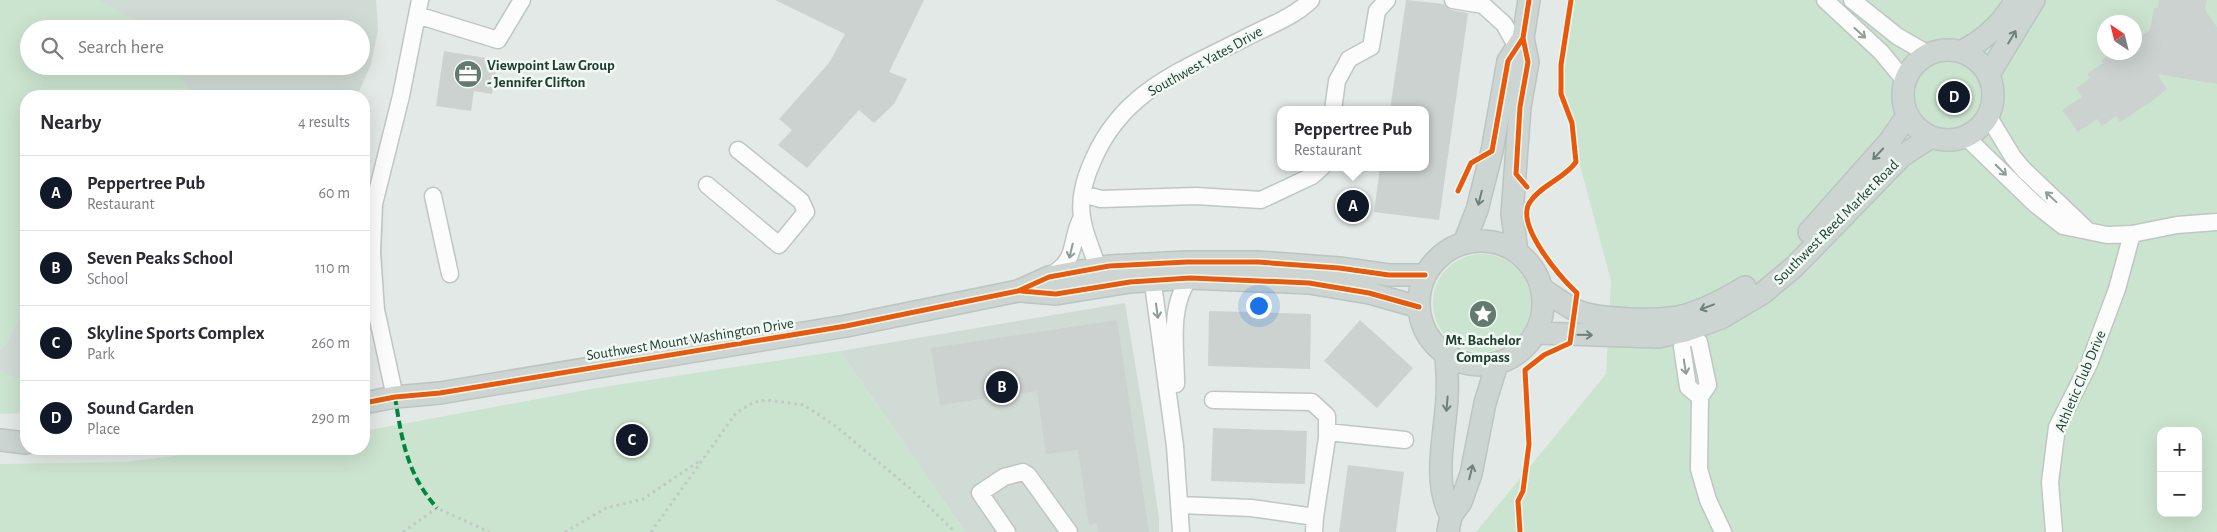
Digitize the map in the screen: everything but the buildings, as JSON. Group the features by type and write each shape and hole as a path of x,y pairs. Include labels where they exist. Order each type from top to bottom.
{"main road":[{"path":"1464,244 1477,210 1492,151 1508,62 1520,42 1528,0"},
{"path":"1962,51 1991,32 2008,14 2016,0"},
{"path":"1989,74 2034,0"},
{"path":"1517,252 1512,214 1520,107 1528,62 1520,42"},
{"path":"1951,49 1962,51 1973,56 1989,74 1994,88 1993,102 1988,116 1979,129 1966,137 1954,140 1931,137 1922,132 1908,116 1903,98 1905,81 1918,61 1928,54 1951,49"},
{"name":"Southwest Reed Market Road","path":"1542,289 1575,310 1603,317 1630,319 1684,315 1725,300 1767,275 1792,253 1844,190 1889,142 1908,116"},
{"name":"Southwest Reed Market Road","path":"1536,333 1658,337 1685,331 1721,318 1763,294 1794,267 1902,156 1931,137"},
{"path":"1482,241 1491,242 1517,252 1531,266 1542,289 1544,304 1536,333 1526,347 1513,358 1497,364 1471,365 1446,356 1432,343 1423,326 1419,307 1420,291 1426,275 1442,256 1464,244 1482,241"},
{"name":"Southwest Mount Washington Drive","path":"1018,291 1056,294 1130,282 1152,272 1258,262 1339,268 1389,275 1426,275"},
{"name":"Southwest Mount Washington Drive","path":"370,402 450,391 846,326 1018,291 1049,276 1098,268 1152,272 1190,278 1309,283 1369,293 1419,307"},
{"path":"1446,356 1448,397 1442,445 1442,479 1443,502 1450,524"},
{"path":"1450,524 1461,502 1471,474 1485,403 1497,364"},
{"path":"0,440 20,442"}],"street":[{"path":"396,397 376,310 372,253 374,204 401,96 418,8 498,40 522,0"},
{"name":"Southwest Yates Drive","path":"1098,268 1082,217 1083,194 1087,173 1101,142 1115,120 1135,100 1164,80 1278,21 1311,0"},
{"path":"1334,106 1337,81 1349,59 1371,47 1377,10 1387,0"},
{"path":"1453,0 1484,5 1520,42"},
{"path":"1825,0 1881,52 1905,81"},
{"path":"1852,0 1897,36 1928,54"},
{"path":"1988,116 2018,163 2039,186 2087,230"},
{"path":"1966,137 2036,204 2063,226 2107,235 2132,234 2176,225 2217,222"},
{"path":"708,185 779,245 806,212 801,201 738,150"},
{"path":"1083,194 1101,199 1196,196 1261,200 1312,176 1318,171"},
{"path":"433,196 450,274"},
{"name":"Southwest Yates Drive","path":"1049,276 1059,270 1071,256 1074,231 1082,217"},
{"name":"Athletic Club Drive","path":"2054,532 2050,482 2057,427 2092,356 2117,289 2132,234"},
{"path":"1152,272 1175,446 1181,532"},
{"path":"1175,446 1176,309 1183,286 1190,278"},
{"path":"1685,331 1699,342 1708,385 1700,397 1700,469 1708,500 1723,532"},
{"path":"1180,504 1251,508 1314,524 1327,432 1327,416 1312,402 1213,400"},
{"path":"1327,432 1405,440"},
{"path":"1007,532 980,493 1004,477 1023,472 1028,476 1069,532"}],"path":[{"path":"651,532 736,413 754,402 767,400 804,405 837,427 913,491 955,532"},
{"path":"565,532 606,508 643,499 702,460"},
{"path":"403,532 437,508 489,532"}],"shaded area":[{"path":"0,0 376,0 378,30 370,66 370,20 20,20 20,75 366,75 360,90 20,90 20,411 0,410"},
{"path":"1125,303 1145,423 1159,518 1159,532 965,532 840,351"}],"green space":[{"path":"0,0 99,0 135,20 20,20 20,75 180,75 189,90 20,90 20,317 6,345 0,350"},
{"path":"1575,0 2217,0 2217,532 1476,532 1606,374 1611,281 1561,94"},
{"path":"1482,254 1501,258 1516,269 1527,284 1531,303 1527,322 1516,337 1501,348 1482,352 1463,348 1448,337 1437,322 1433,303 1437,284 1448,269 1463,258"},
{"path":"840,351 965,532 0,532 0,464 124,462 183,455 370,455 370,430 597,388"},
{"path":"0,371 20,379 20,413 0,414"}],"marked path":[{"path":"395,397 403,442 412,470 437,508"}],"cycle path":[{"path":"1527,187 1516,174 1520,107 1528,62 1523,38 1529,0"},
{"path":"1520,532 1518,501 1523,491 1529,444 1525,370 1544,355 1570,343 1577,293 1542,251 1528,224 1527,212 1530,202 1535,196 1576,162 1572,123 1561,94 1561,65 1571,0"},
{"path":"1458,191 1471,163 1492,151 1508,61 1523,38"},
{"path":"370,402 395,397 440,393 846,326 1018,291 1049,277 1109,266 1187,262 1258,262 1339,268 1389,275 1425,275"},
{"path":"1021,291 1056,294 1130,282 1190,278 1309,283 1369,293 1419,307"}],"place":[{"name":"Viewpoint Law Group - Jennifer Clifton","path":"468,74"},
{"name":"Sound Garden","path":"1954,97"},
{"name":"Peppertree Pub","path":"1353,206"},
{"name":"Mt. Bachelor Compass","path":"1483,314"},
{"name":"Seven Peaks School","path":"1002,387"},
{"name":"Skyline Sports Complex","path":"632,440"}]}
